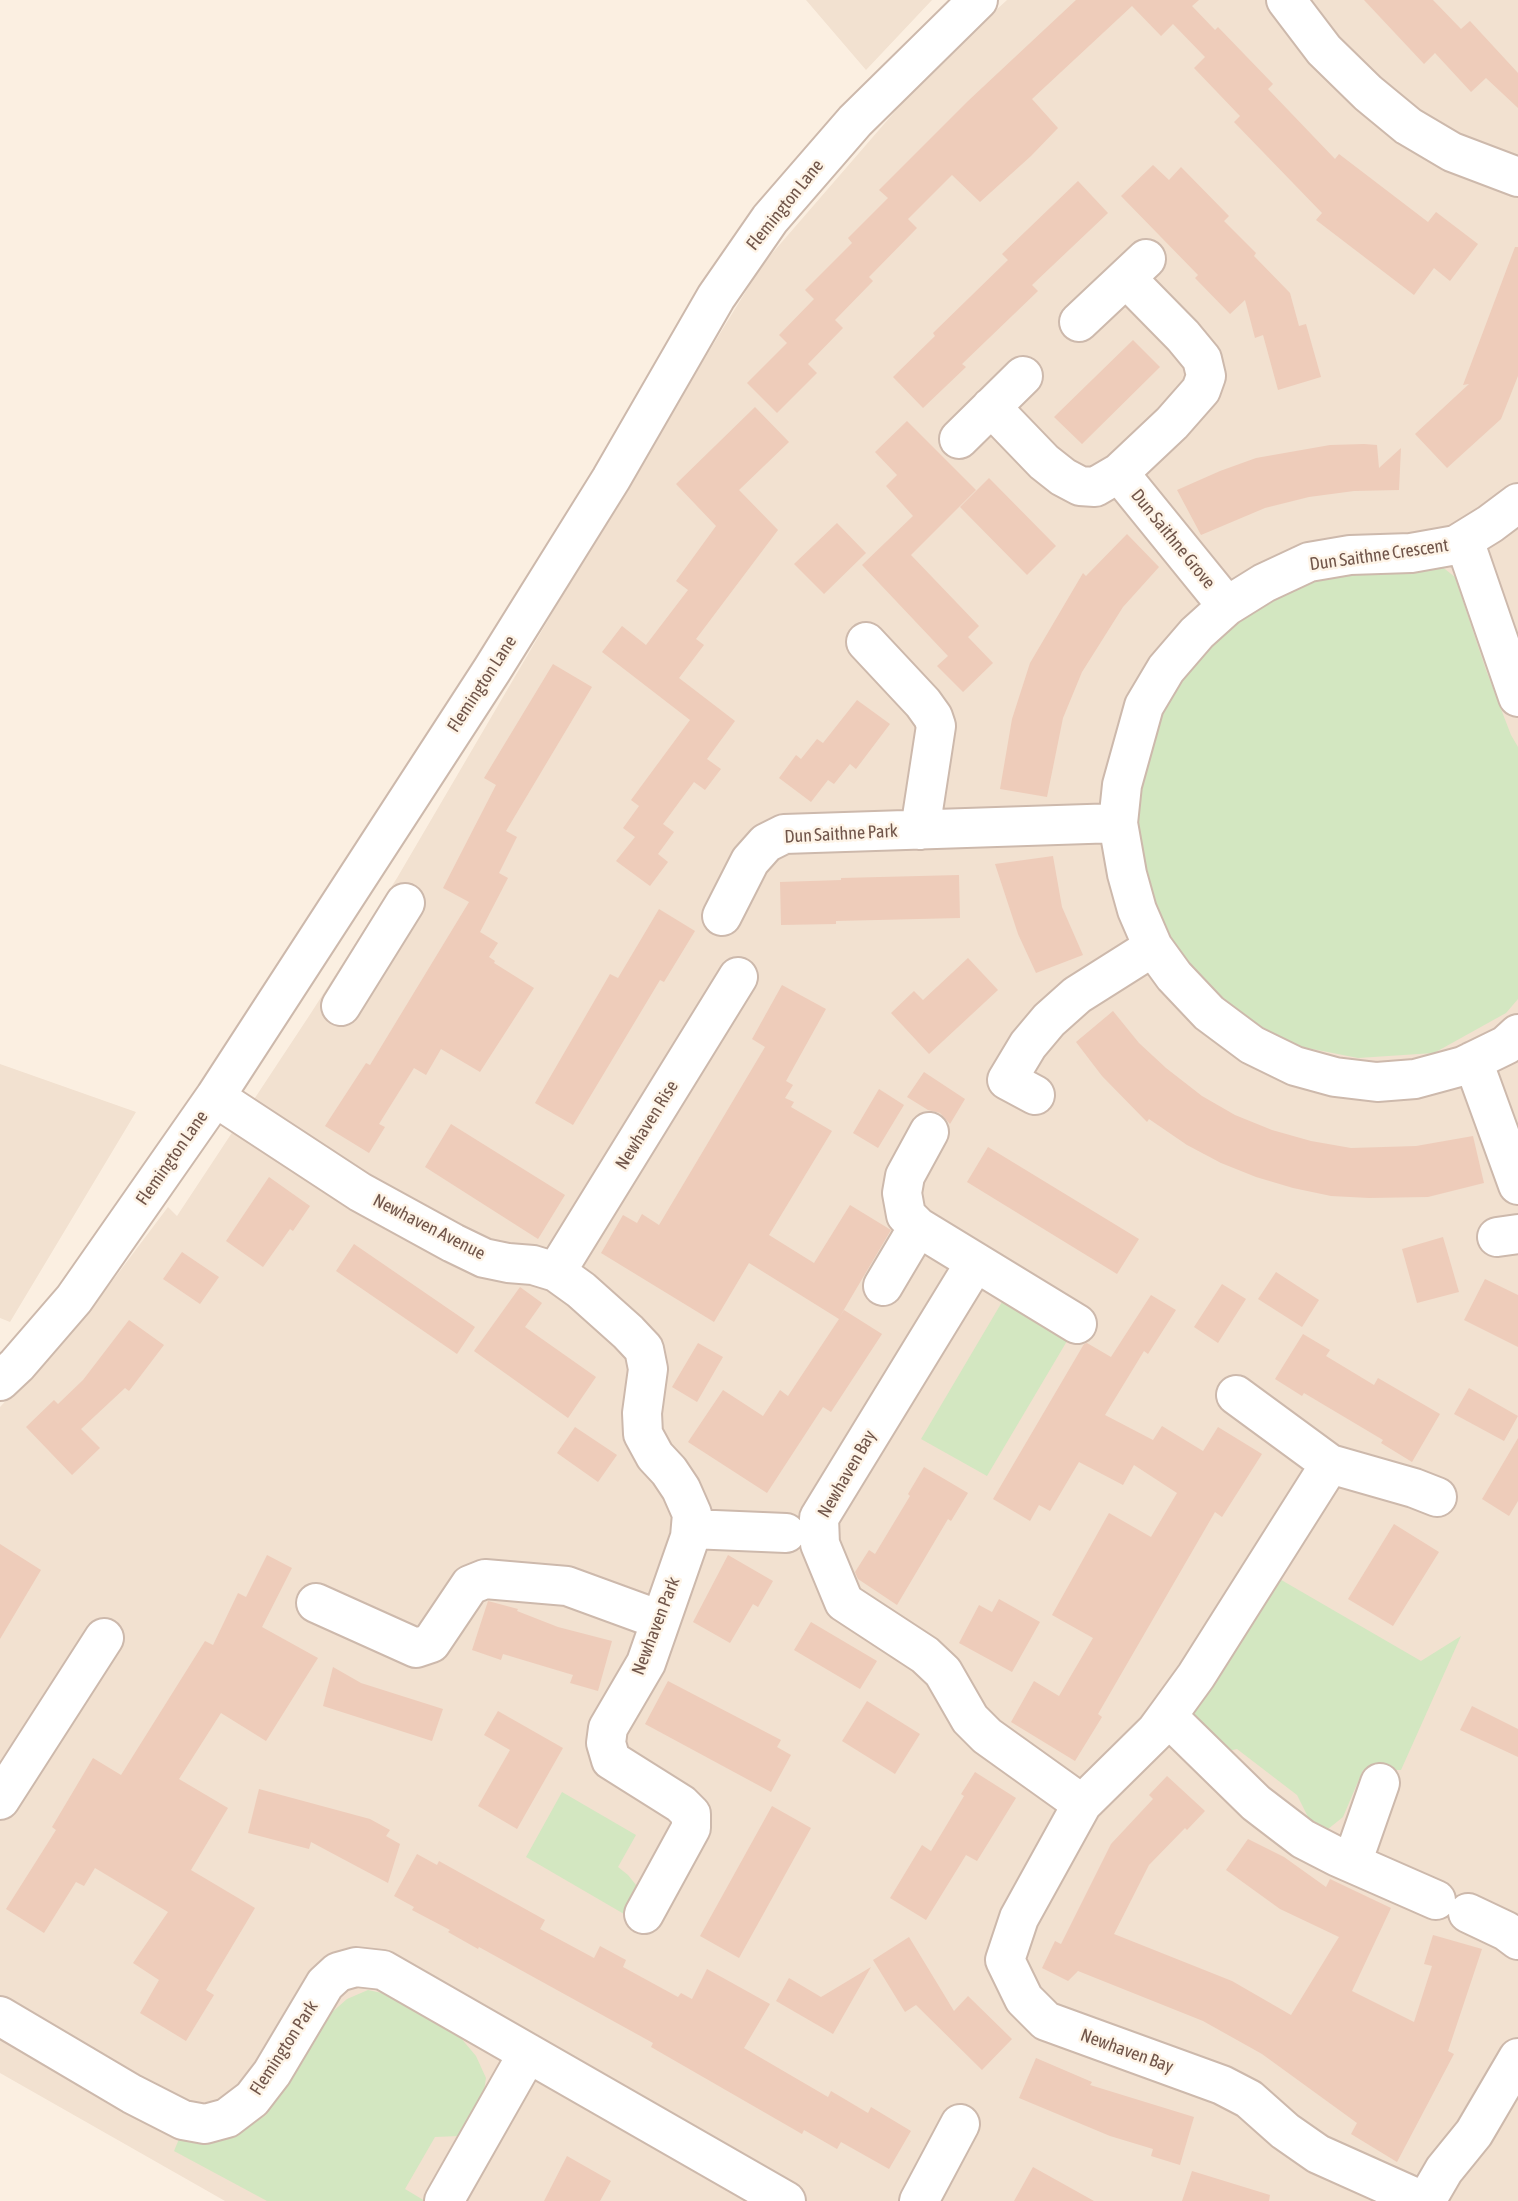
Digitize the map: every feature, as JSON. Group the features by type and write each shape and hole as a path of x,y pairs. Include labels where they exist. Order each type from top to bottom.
{"street":[{"name":"Flemington Lane","path":"0,1381 74,1298 215,1097 492,670 611,479 716,297 770,219 855,121 978,0"},
{"path":"1286,0 1324,50 1368,93 1408,126 1452,152 1518,177"},
{"name":"Dun Saithne Grove","path":"991,407 1044,462 1063,477 1080,486 1095,487 1119,473 1201,390 1206,376 1202,359 1136,269 1079,322"},
{"path":"959,439 1023,376"},
{"name":"Dun Saithne Grove","path":"1119,473 1227,606"},
{"name":"Dun Saithne Crescent","path":"1518,503 1456,545 1411,553 1350,555 1309,562 1264,583 1227,606 1197,633 1166,669 1144,706 1122,785 1118,823 1133,898 1153,947 1174,976 1209,1013 1252,1045 1295,1066 1335,1077 1377,1082 1415,1079 1473,1061 1506,1045 1518,1034"},
{"name":"Dun Saithne Crescent","path":"1464,540 1518,697"},
{"name":"Dun Saithne Park","path":"866,642 923,703 936,726 920,830"},
{"name":"Dun Saithne Park","path":"722,916 750,861 766,843 784,834 1118,823"},
{"path":"341,1006 405,903"},
{"path":"326,926 372,957"},
{"path":"1035,1094 1007,1080 1028,1045 1049,1020 1077,995 1153,947"},
{"name":"Newhaven Rise","path":"556,1272 738,977"},
{"path":"1473,1061 1518,1185"},
{"name":"Newhaven Avenue","path":"215,1097 360,1192 453,1243 484,1258 533,1265 556,1272 591,1298 644,1349 648,1369 642,1413 643,1434 681,1489 692,1514 691,1529"},
{"path":"929,1132 905,1176 902,1193 906,1215 918,1227 975,1264 1077,1324"},
{"path":"883,1286 918,1227"},
{"name":"Newhaven Bay","path":"975,1264 818,1518 820,1544 845,1602 925,1655 943,1672 970,1719 987,1736 1082,1804"},
{"path":"1236,1395 1330,1464 1437,1497"},
{"name":"Newhaven Bay","path":"1330,1464 1196,1676 1167,1716 1156,1731 1082,1804 1019,1918 1005,1960 1024,1999 1046,2021 1222,2085 1249,2099 1284,2131 1318,2154 1424,2201 1444,2170 1474,2133 1518,2058"},
{"path":"691,1529 786,1533"},
{"name":"Newhaven Park","path":"644,1914 691,1828 691,1814 681,1804 611,1760 606,1743 608,1728 646,1663 691,1529"},
{"path":"316,1603 416,1648 431,1643 470,1585 485,1580 567,1586 660,1620"},
{"path":"0,1800 104,1638"},
{"path":"1167,1716 1256,1803 1303,1839 1507,1931 1518,1940"},
{"path":"1352,1863 1380,1783"},
{"name":"Flemington Park","path":"0,2016 162,2110 183,2120 205,2124 227,2118 252,2099 272,2073 325,1983 338,1972 356,1967 383,1970 786,2201"},
{"path":"444,2201 528,2053"},
{"path":"919,2201 961,2124"}],"shaded area":[{"path":"806,0 932,0 866,70"},
{"path":"1007,0 1518,0 1518,2201 225,2201 0,2073 0,1407 89,1312 168,1207 177,1216 397,878 633,475 762,265 930,71"},
{"path":"0,1064 136,1112 10,1322 0,1318"}],"green space":[{"path":"1436,562 1455,577 1486,670 1518,747 1518,999 1506,1013 1434,1053 1358,1058 1292,1045 1225,1005 1164,937 1136,859 1133,780 1181,666 1235,612 1309,575"},
{"path":"1002,1302 1067,1341 987,1476 921,1439"},
{"path":"1271,1574 1421,1661 1461,1636 1401,1770 1363,1770 1343,1817 1328,1829 1311,1823 1297,1795 1237,1749 1224,1752 1194,1724 1190,1703"},
{"path":"562,1792 636,1835 618,1867 636,1885 636,1899 624,1914 526,1857"},
{"path":"368,1990 382,1993 460,2037 476,2056 486,2078 484,2091 459,2136 435,2137 405,2189 425,2201 267,2201 174,2151 179,2139 207,2144 243,2130 266,2115 330,2014 347,1999"}],"building":[{"path":"1076,0 1199,0 1192,6 1215,30 1218,27 1273,84 1268,89 1335,159 1339,154 1428,222 1436,212 1478,244 1450,281 1434,268 1414,295 1316,220 1322,213 1234,122 1240,116 1194,68 1205,57 1173,24 1161,36 1132,6 1032,99 1058,128 1031,156 980,202 952,175 908,219 917,228 869,277 873,281 835,320 843,328 808,364 817,373 777,413 747,383 787,343 779,335 814,299 805,290 852,243 848,238 888,198 879,190 968,101"},
{"path":"1364,0 1433,0 1461,29 1470,21 1518,73 1518,108 1486,78 1471,92 1435,53 1424,64"},
{"path":"1153,165 1169,180 1181,167 1229,216 1224,221 1290,293 1299,326 1306,324 1321,377 1278,390 1263,335 1255,338 1245,300 1230,314 1195,278 1198,275 1121,196"},
{"path":"1078,181 1108,213 1032,285 1038,291 962,364 966,367 923,408 893,377 935,336 933,333 1008,260 1002,254"},
{"path":"1515,247 1518,247 1518,376 1501,419 1447,468 1415,434 1469,384 1463,385"},
{"path":"1133,340 1160,367 1082,444 1054,417"},
{"path":"755,407 789,442 739,490 778,530 696,639 704,645 679,678 735,721 707,759 721,769 705,790 694,782 663,824 674,832 658,854 668,862 650,886 616,861 635,837 623,828 639,806 631,800 690,720 602,652 622,626 646,645 688,590 676,581 716,526 676,484"},
{"path":"907,421 976,490 911,555 979,626 968,637 993,663 963,692 937,666 948,656 862,565 913,516 886,486 897,475 875,452"},
{"path":"1330,445 1377,445 1379,468 1401,448 1399,490 1354,491 1309,497 1265,508 1201,535 1177,490 1256,458"},
{"path":"989,478 1056,546 1027,575 960,507"},
{"path":"837,523 866,553 824,594 794,564"},
{"path":"1127,534 1159,567 1123,607 1082,672 1063,718 1047,797 1000,789 1012,719 1030,663 1083,573 1086,576"},
{"path":"553,664 592,687 506,831 517,837 499,873 508,878 480,932 498,943 489,957 494,963 534,988 480,1072 441,1049 426,1075 414,1068 379,1124 385,1127 369,1153 325,1126 366,1063 370,1065 469,902 443,888 496,785 484,778"},
{"path":"857,700 890,724 856,769 850,764 834,784 828,780 811,802 779,778 796,755 801,759 817,739 823,743"},
{"path":"1053,856 1062,907 1083,955 1036,973 1018,934 995,864"},
{"path":"959,875 960,918 781,925 780,882"},
{"path":"659,909 695,931 664,982 660,980 573,1125 535,1103 610,974 618,978"},
{"path":"968,958 998,990 929,1054 891,1013 914,991 923,1000"},
{"path":"782,985 826,1009 786,1081 793,1085 785,1098 794,1102 791,1107 832,1131 769,1235 814,1263 850,1205 891,1230 839,1318 844,1310 882,1334 831,1412 823,1407 767,1493 688,1442 723,1390 763,1416 780,1390 788,1396 839,1319 749,1263 714,1322 601,1253 623,1215 637,1223 642,1214 659,1225 765,1047 752,1039"},
{"path":"1113,1011 1139,1043 1166,1068 1202,1096 1235,1115 1272,1130 1351,1148 1416,1146 1473,1136 1484,1183 1428,1197 1331,1196 1256,1177 1221,1163 1187,1145 1149,1119 1147,1122 1102,1076 1076,1042"},
{"path":"924,1072 965,1099 950,1124 940,1113 928,1110 907,1097"},
{"path":"879,1089 904,1105 878,1148 853,1133"},
{"path":"451,1124 565,1195 538,1239 425,1167"},
{"path":"988,1147 1139,1239 1117,1274 967,1182"},
{"path":"269,1177 310,1206 263,1267 226,1241"},
{"path":"1443,1237 1459,1292 1417,1303 1402,1249"},
{"path":"354,1244 475,1327 457,1354 336,1271"},
{"path":"182,1252 219,1277 200,1304 163,1279"},
{"path":"1276,1272 1319,1300 1302,1327 1258,1299"},
{"path":"1485,1279 1518,1295 1518,1347 1464,1320"},
{"path":"1222,1284 1246,1299 1218,1343 1194,1327"},
{"path":"520,1287 542,1303 525,1327 596,1377 568,1418 474,1351"},
{"path":"1151,1295 1176,1310 1148,1354 1144,1351 1105,1415 1153,1440 1162,1426 1203,1451 1218,1427 1262,1454 1222,1517 1215,1512 1098,1714 1102,1717 1075,1761 1011,1722 1034,1681 1059,1696 1093,1638 1052,1615 1109,1513 1151,1537 1177,1493 1134,1465 1123,1485 1079,1462 1050,1511 1039,1505 1030,1521 993,1499 1084,1344 1087,1343 1111,1357"},
{"path":"129,1320 164,1345 129,1391 125,1388 81,1429 100,1448 72,1475 26,1427 54,1400 58,1404 83,1380"},
{"path":"1303,1334 1330,1350 1326,1356 1374,1385 1378,1378 1440,1414 1412,1462 1381,1443 1383,1440 1275,1379"},
{"path":"698,1343 723,1357 697,1402 672,1387"},
{"path":"1469,1388 1518,1416 1504,1441 1454,1414"},
{"path":"575,1427 617,1455 598,1482 557,1453"},
{"path":"1518,1438 1518,1501 1509,1516 1482,1499"},
{"path":"924,1467 968,1493 951,1521 948,1519 897,1605 858,1579 855,1572 869,1550 875,1554"},
{"path":"1394,1524 1439,1552 1393,1626 1348,1599"},
{"path":"0,1544 41,1570 0,1639"},
{"path":"267,1555 292,1568 262,1627 318,1658 266,1741 221,1713 179,1779 228,1808 191,1870 255,1908 206,1990 214,1995 186,2041 140,2013 159,1980 133,1963 168,1912 95,1868 84,1886 76,1882 44,1933 6,1909 56,1830 52,1827 93,1758 121,1775 205,1641 213,1645 238,1593 246,1597"},
{"path":"728,1555 773,1581 758,1607 753,1604 730,1643 693,1622"},
{"path":"999,1599 1040,1622 1012,1672 959,1643 979,1605 992,1612"},
{"path":"488,1601 518,1609 517,1611 558,1627 612,1641 598,1691 570,1683 573,1675 503,1654 501,1660 472,1650"},
{"path":"811,1622 877,1661 860,1689 794,1650"},
{"path":"333,1667 361,1683 443,1709 432,1741 323,1706"},
{"path":"668,1681 781,1740 777,1747 791,1755 771,1792 645,1724"},
{"path":"867,1701 920,1734 895,1774 842,1741"},
{"path":"1472,1706 1518,1729 1518,1757 1460,1730"},
{"path":"498,1711 563,1748 517,1829 478,1806 510,1750 484,1735"},
{"path":"975,1772 1016,1798 977,1861 966,1855 926,1920 890,1898 922,1845 931,1851"},
{"path":"1167,1776 1205,1811 1149,1865 1114,1934 1232,1981 1291,2015 1339,1937 1280,1909 1226,1870 1248,1839 1284,1857 1326,1887 1330,1879 1391,1908 1352,1991 1414,2022 1432,1966 1424,1964 1433,1935 1482,1949 1448,2051 1454,2054 1397,2162 1351,2134 1357,2123 1262,2054 1203,2021 1078,1971 1068,1981 1042,1968 1055,1941 1061,1944 1111,1844 1153,1799 1149,1795"},
{"path":"259,1789 370,1819 390,1830 386,1836 400,1844 388,1883 311,1842 309,1849 248,1833"},
{"path":"772,1806 811,1828 739,1958 700,1936"},
{"path":"417,1854 437,1865 439,1861 545,1920 540,1929 594,1958 600,1946 626,1960 623,1967 678,1997 681,1993 692,1999 707,1969 770,2004 744,2048 828,2097 831,2091 868,2113 871,2107 911,2131 889,2169 841,2142 837,2149 804,2130 802,2134 651,2047 653,2043 479,1947 478,1949 448,1932 450,1930 412,1910 414,1907 394,1896"},
{"path":"909,1937 954,2011 968,1996 1012,2039 982,2070 916,2005 905,2012 873,1960"},
{"path":"871,1967 833,2034 776,2001 789,1978 821,1997"},
{"path":"1036,2058 1092,2082 1090,2085 1194,2117 1180,2165 1151,2156 1153,2149 1110,2136 1019,2098"},
{"path":"567,2156 611,2181 600,2201 544,2201"},
{"path":"1033,2167 1094,2201 1014,2201"},
{"path":"1192,2171 1270,2195 1269,2201 1182,2201"}]}
